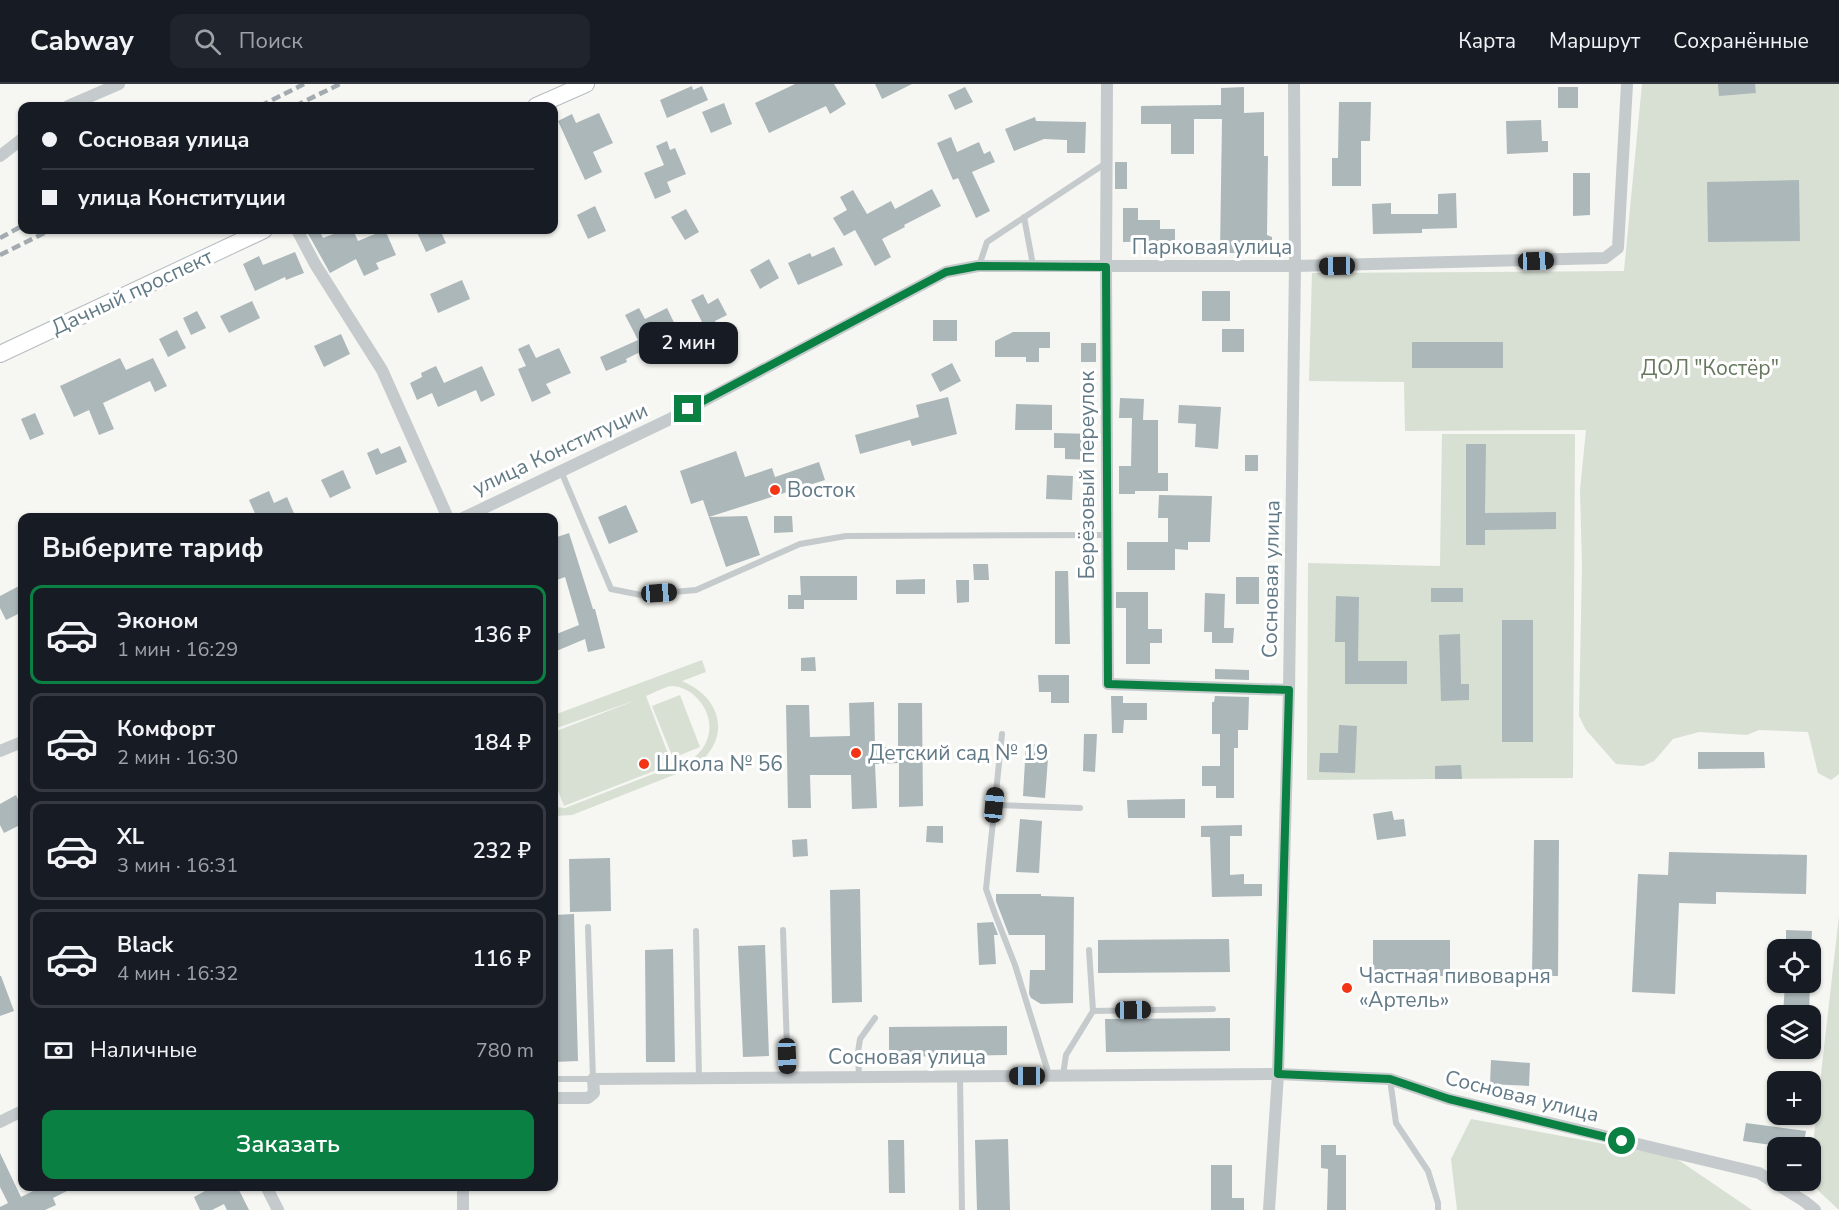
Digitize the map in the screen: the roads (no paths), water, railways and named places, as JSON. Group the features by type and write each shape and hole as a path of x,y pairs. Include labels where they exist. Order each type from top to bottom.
{"street":[{"path":"77,102 119,84"},
{"path":"545,102 586,84"},
{"name":"Берёзовый переулок","path":"1107,84 1108,684 1289,690"},
{"name":"Сосновая улица","path":"1269,1210 1278,1074 1289,690 1295,266 1294,84"},
{"name":"Парковая улица","path":"1106,267 1420,264 1605,258 1618,249 1627,84"},
{"path":"0,156 18,142"},
{"name":"Дачный проспект","path":"0,354 255,234"},
{"path":"299,234 315,264 382,370 446,513"},
{"name":"улица Конституции","path":"473,513 668,420 946,272 978,266 1106,267"},
{"path":"0,752 18,744"},
{"name":"Сосновая улица","path":"593,1079 1278,1074 1390,1079 1449,1099 1759,1173 1815,1210"},
{"path":"558,1098 588,1098 594,1093 593,1079"},
{"path":"0,1122 18,1113"},
{"path":"268,1191 278,1210"},
{"path":"463,1191 463,1210"}],"lane":[{"path":"978,266 987,242 1106,163"},
{"path":"1024,217 1033,266"},
{"path":"561,470 611,589 641,595 696,590 800,544 846,536 1107,534"},
{"path":"1002,735 986,889 1015,965 1049,1076"},
{"path":"994,805 1080,808"},
{"path":"558,1079 593,1079 588,927"},
{"path":"783,930 788,1077"},
{"path":"696,931 699,1078"},
{"path":"1063,1076 1066,1055 1093,1011 1089,950"},
{"path":"1093,1011 1213,1009"},
{"path":"859,1077 860,1039 875,1018"},
{"path":"960,1076 962,1210"},
{"path":"1390,1079 1396,1123 1428,1171 1438,1210"}],"railway":[{"path":"268,102 304,84"},
{"path":"303,102 340,84"},
{"path":"0,238 18,228"},
{"path":"0,255 42,234"}],"place":[{"name":"Восток","path":"775,490"},
{"name":"Детский сад № 19","path":"856,753"},
{"name":"Школа № 56","path":"644,764"},
{"name":"Частная пивоварня «Артель»","path":"1347,988"}],"park label":[{"name":"ДОЛ \"Костёр\"","path":"1710,368"}]}
